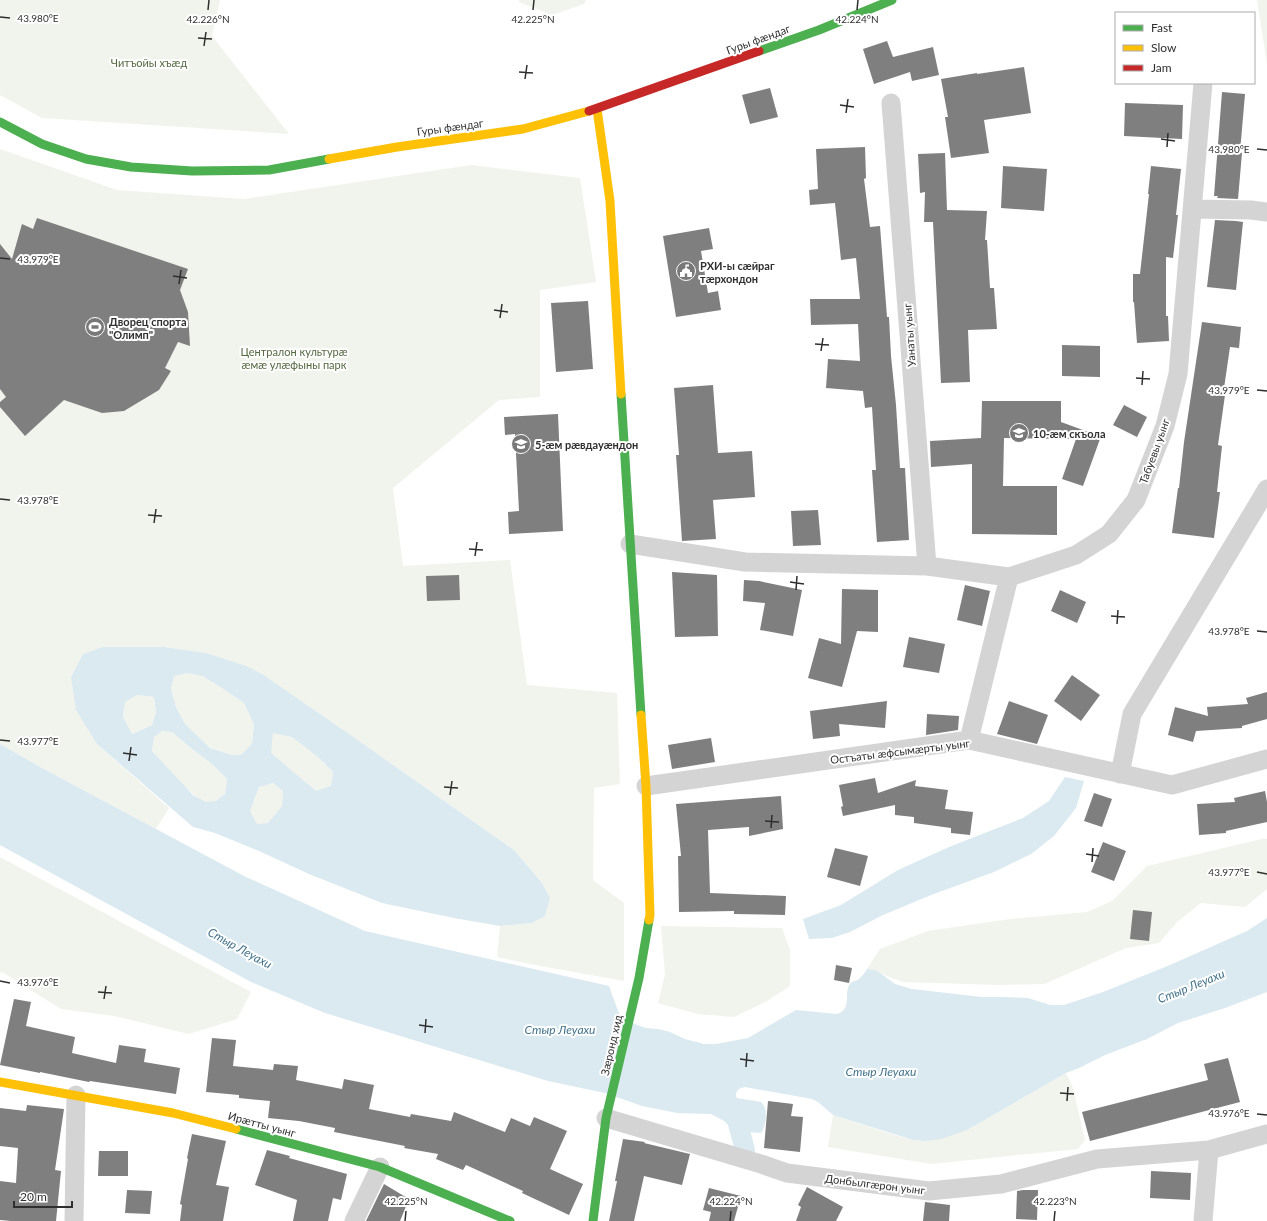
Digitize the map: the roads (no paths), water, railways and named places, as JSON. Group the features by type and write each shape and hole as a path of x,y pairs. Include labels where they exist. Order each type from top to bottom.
{"street":[{"name":"Гуры фӕндаг","path":"0,122 42,144 86,159 131,167 192,171 269,170 397,147 523,129 597,109 818,30 892,0"},
{"name":"Табуевы уынг","path":"1009,577 1076,555 1109,534 1136,500 1165,426 1178,374 1203,84"},
{"name":"Уанаты уынг","path":"891,103 927,566"},
{"name":"Зæронд хид","path":"593,1221 606,1118 639,978 650,915 646,786 610,201 597,109"},
{"path":"1192,209 1251,210 1267,212"},
{"path":"1120,774 1132,714 1267,489"},
{"path":"630,544 745,562 927,566 1009,577 969,740"},
{"name":"Остъаты æфсымæрты уынг","path":"646,786 969,740 1172,785 1267,759"},
{"name":"Ирæтты уынг","path":"0,1082 173,1113 380,1167 510,1221"},
{"path":"74,1221 76,1095"},
{"name":"Донбылгæрон уынг","path":"606,1118 787,1173 929,1191 1002,1184 1097,1159 1209,1150 1267,1134"},
{"path":"1203,1221 1209,1150"},
{"path":"354,1221 380,1167"}],"water":[{"path":"102,647 164,647 206,653 246,666 262,674 514,850 542,883 550,898 545,916 532,923 500,926 382,903 309,874 215,833 193,827 97,744 76,710 71,677 83,654","holes":["187,673 202,676 244,703 254,724 252,744 241,755 232,755 210,748 185,724 176,707 171,689 174,676","137,695 154,697 156,712 152,725 132,734 123,717 125,702","162,731 172,732 213,765 227,779 225,794 216,801 206,802 193,795 152,751 154,737","273,733 292,737 319,758 333,772 331,786 316,791 271,753","273,783 283,791 282,806 268,823 257,824 250,811 259,787"]},
{"name":"Стыр Леуахи","path":"0,744 244,876 365,931 609,986 621,1019 646,1028 670,1032 685,1039 704,1044 716,1044 748,1038 796,1010 837,1014 842,1012 846,1005 847,992 850,984 859,979 867,969 876,970 895,984 912,989 982,997 1028,998 1050,1005 1064,1005 1103,992 1170,965 1247,931 1267,918 1267,992 1225,1008 1178,1023 1147,1039 1105,1055 1066,1073 967,1130 941,1139 925,1141 913,1140 833,1115 818,1102 812,1099 745,1087 737,1091 737,1098 761,1102 764,1105 766,1113 764,1126 761,1133 748,1132 739,1129 711,1114 677,1113 642,1106 605,1093 548,1081 325,1013 251,982 0,845"},
{"path":"1065,777 1084,781 1076,808 1054,836 1031,854 994,872 931,895 883,915 850,932 832,938 809,939 803,919 841,905 898,870 949,847 1023,818 1049,801"}],"waterway":[{"path":"725,1107 737,1120 745,1150"}],"place":[{"name":"РХИ-ы сæйраг тæрхондон","path":"686,271"},
{"name":"Дворец спорта \"Олимп\"","path":"95,327"},
{"name":"10-æм скъола","path":"1019,433"},
{"name":"5-æм рӕвдауӕндон","path":"521,444"}],"park label":[{"name":"Читъойы хъæд","path":"149,62"},
{"name":"Централон культурæ æмæ улæфыны парк","path":"294,357"}]}
